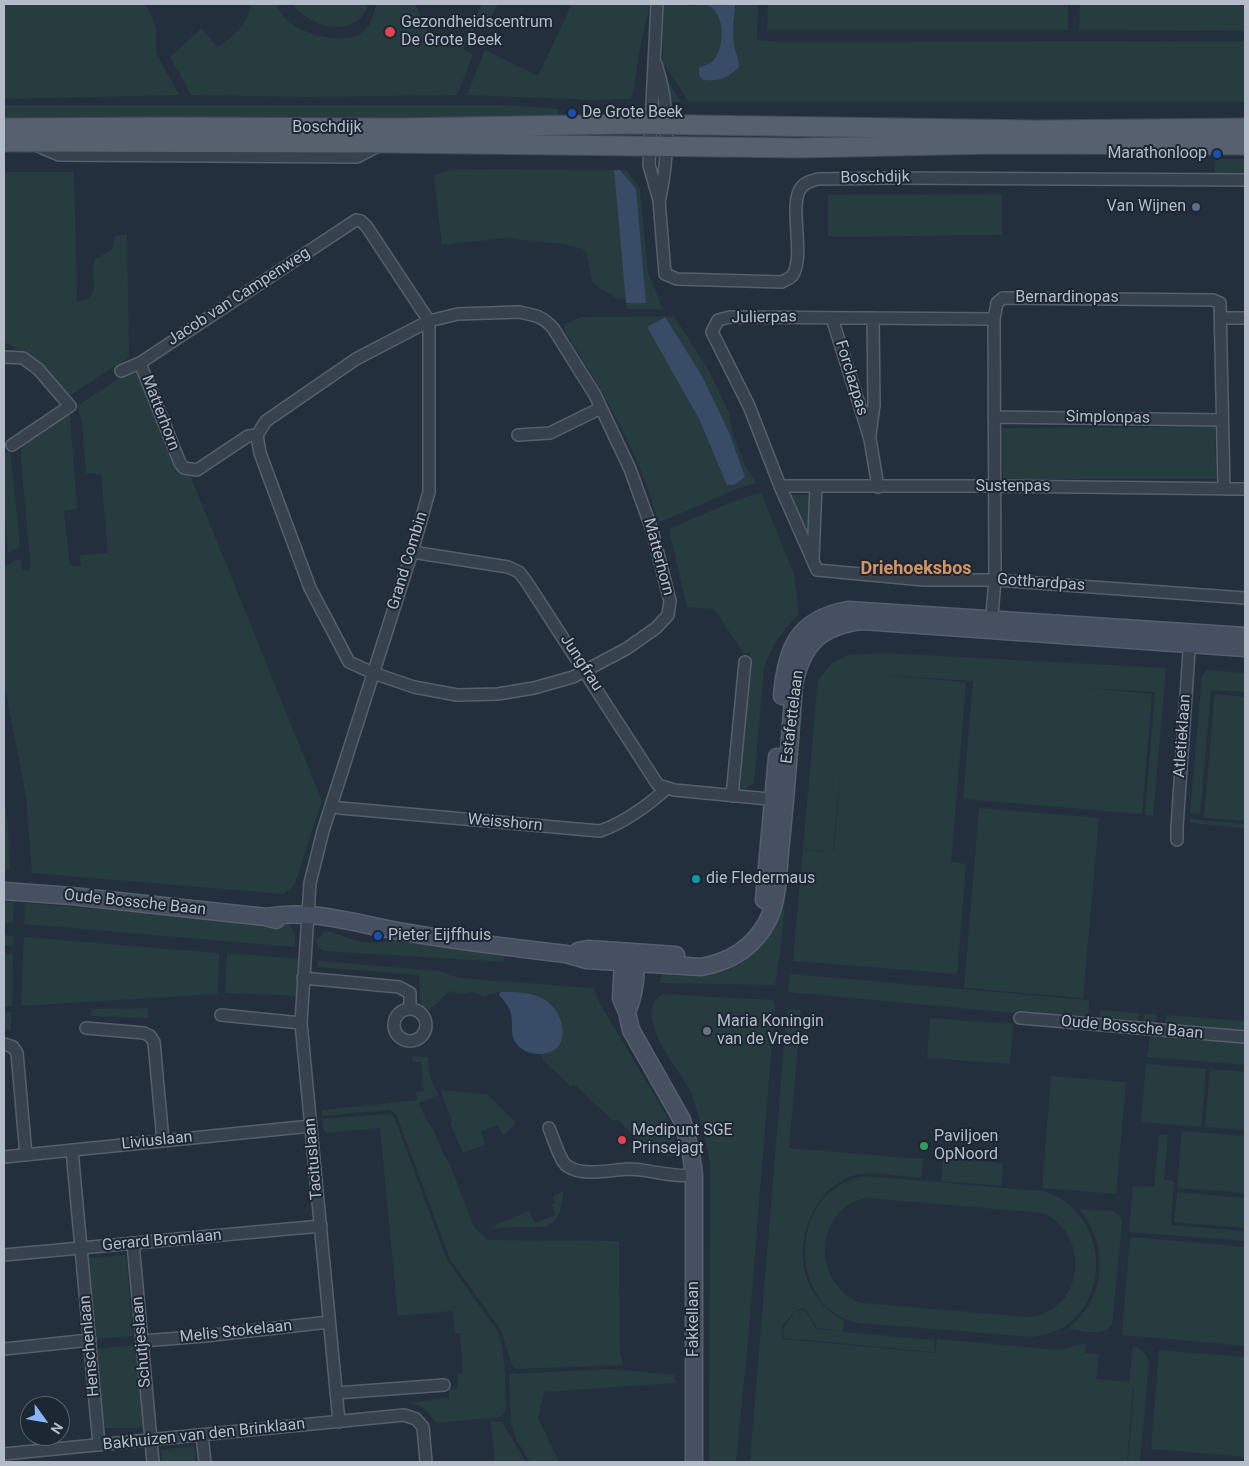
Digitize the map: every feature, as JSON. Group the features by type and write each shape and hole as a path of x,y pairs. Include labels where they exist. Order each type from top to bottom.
{"main road":[{"name":"Boschdijk","path":"4,128 400,128 658,124 1038,130 1245,128"},
{"name":"Boschdijk","path":"4,142 658,145 797,148 999,144 1245,145"}],"street":[{"name":"Boschdijk","path":"657,4 655,58 658,145 665,174 659,200"},
{"name":"Boschdijk","path":"658,145 649,165 659,200 665,274 677,279 782,282 791,277 797,266 797,200 800,189 808,181 818,179 1245,180"},
{"name":"Jacob van Campenweg","path":"121,371 140,362 356,220 361,221 367,227 429,320"},
{"name":"Bernardinopas","path":"992,624 995,580 994,319 997,303 1003,298 1213,300 1220,303 1224,489"},
{"name":"Matterhorn","path":"519,312 536,315 545,319 553,328 595,395 630,468 646,510 670,601 668,615 656,628 626,648 573,677 534,688 498,694 457,695 414,687 374,674 349,662 310,588 260,454 257,435 266,421 356,359 429,320 458,314 519,312"},
{"name":"Julierpas","path":"780,486 749,406 712,332 718,320 730,317 994,319"},
{"name":"Forclazpas","path":"832,318 870,439 878,488"},
{"name":"Forclazpas","path":"870,439 874,405 873,318"},
{"path":"1221,318 1245,318"},
{"name":"Grand Combin","path":"307,919 310,883 332,806 429,492 429,320"},
{"path":"4,357 23,358 38,369 70,406 12,445"},
{"name":"Matterhorn","path":"140,362 180,463 184,468 197,470 248,436 257,435"},
{"path":"518,435 550,433 601,408"},
{"name":"Simplonpas","path":"994,417 1222,420"},
{"name":"Sustenpas","path":"780,486 1245,489"},
{"path":"780,486 813,562"},
{"path":"813,562 816,486"},
{"name":"Jungfrau","path":"412,552 508,567 519,572 586,670 658,785 666,789"},
{"name":"Gotthardpas","path":"813,562 817,570 924,580 995,580 1245,598"},
{"name":"Estafettelaan","path":"630,959 702,957 728,950 752,930 761,912 765,896 779,800 783,683 787,660 806,628 816,619 831,613 848,610 992,624 1190,638 1245,636"},
{"name":"Estafettelaan","path":"1190,638 1245,648"},
{"name":"Atletieklaan","path":"1177,840 1190,638"},
{"path":"732,796 745,662"},
{"path":"666,789 779,800"},
{"name":"Weisshorn","path":"332,806 600,831 618,823 666,789"},
{"name":"Oude Bossche Baan","path":"4,891 70,896 266,917 284,914 307,919 331,917 443,938 566,954 587,960 630,959"},
{"name":"Tacituslaan","path":"307,919 302,1023 339,1422"},
{"name":"Fakkellaan","path":"630,959 632,999 627,1012 631,1030 682,1120 691,1154 694,1175 694,1462"},
{"path":"303,978 399,987 410,993 410,1008"},
{"path":"221,1015 302,1023"},
{"name":"Oude Bossche Baan","path":"1020,1018 1245,1037"},
{"path":"86,1028 144,1033 150,1036 154,1042 163,1141"},
{"path":"4,1044 13,1047 17,1053 26,1155"},
{"name":"Liviuslaan","path":"4,1157 311,1126"},
{"path":"549,1128 565,1164 573,1170 583,1172 630,1169 683,1176 694,1175"},
{"name":"Henschenlaan","path":"72,1150 99,1445"},
{"name":"Gerard Bromlaan","path":"4,1255 321,1226"},
{"name":"Schutjeslaan","path":"133,1243 153,1462"},
{"name":"Melis Stokelaan","path":"142,1341 329,1322"},
{"path":"4,1348 90,1340"},
{"path":"336,1393 444,1385"},
{"name":"Bakhuizen van den Brinklaan","path":"4,1454 404,1415 416,1418 422,1427 426,1462"},
{"path":"202,1435 205,1462"}],"green space":[{"path":"4,4 146,4 156,28 156,53 179,95 4,99"},
{"path":"251,4 276,4 287,20 303,30 324,37 345,38 355,36 366,30 378,4 415,4 430,35 435,40 451,48 466,36 482,4 498,4 489,21 480,17 463,49 473,55 457,95 308,97 191,95 170,57 201,29 218,47 235,34 243,24"},
{"path":"292,4 368,4 365,13 359,19 352,24 336,27 327,26 310,19"},
{"path":"572,4 650,4 639,52 634,89 630,99 595,100 467,95 485,50 538,76"},
{"path":"661,4 692,6 705,4 714,10 722,26 722,36 717,54 704,65 733,73 739,67 733,38 735,4 758,4 757,40 779,42 1245,41 1245,102 689,102 663,63"},
{"path":"768,4 1068,4 1068,30 767,30"},
{"path":"1080,4 1245,4 1245,31 1079,30"},
{"path":"665,76 681,102 668,102"},
{"path":"4,105 507,105 558,109 559,115 539,119 4,121"},
{"path":"1215,159 1245,159 1245,175 1215,175"},
{"path":"451,169 614,170 626,299 618,299 599,288 592,281 587,254 582,249 569,245 507,238 442,245 434,176"},
{"path":"620,170 627,171 640,189 648,273 663,309 627,309 626,303 646,302"},
{"path":"4,172 74,172 77,302 86,300 91,296 94,286 93,266 95,259 112,250 115,236 127,234 129,357 69,396 40,361 4,342"},
{"path":"1002,194 1002,235 828,236 828,195"},
{"path":"674,316 709,371 729,413 732,431 743,461 756,483 739,488 658,523 642,473 631,448 592,375 564,330 565,324 582,317","holes":["664,317 701,374 729,432 745,477 728,485 699,419 647,327"]},
{"path":"136,367 190,475 322,801 295,883 291,889 283,894 32,873 26,796 4,683 4,566 16,560 21,560 22,570 31,570 21,459 22,439 65,412 70,416 77,508 64,511 70,566 81,566 80,555 108,553 101,474 86,473 82,423 77,406"},
{"path":"1215,427 1216,479 1003,479 1002,428"},
{"path":"10,450 20,547 8,553 4,508 4,454"},
{"path":"761,493 794,574 799,614 776,641 764,666 754,783 744,790 738,790 750,652 744,654 714,609 687,607 669,529 739,499"},
{"path":"790,495 810,495 810,546"},
{"path":"884,653 1166,668 1153,816 1145,815 1155,692 1088,688 1152,694 1142,814 963,799 973,681 879,675 966,682 951,862 966,864 957,974 793,961 803,850 831,852 803,849 818,680 833,662 849,655","holes":["841,763 834,852 833,852"]},
{"path":"1207,670 1245,673 1245,692 1211,690 1200,814 1190,813 1202,676"},
{"path":"1215,694 1245,697 1245,821 1204,818"},
{"path":"4,797 8,829 10,870 4,870"},
{"path":"979,808 1099,818 1083,998 964,988"},
{"path":"1190,819 1245,824 1245,828 1190,823"},
{"path":"786,831 792,831 781,945 775,985 660,983 662,970 700,973 763,937"},
{"path":"4,901 14,902 13,923 4,922"},
{"path":"25,903 289,925 294,932 295,943 294,947 24,924"},
{"path":"330,932 357,941 376,943 400,939 441,947 504,953 504,962 324,951 319,948 316,939 324,933"},
{"path":"4,935 14,936 13,946 4,945"},
{"path":"24,937 219,953 218,994 21,1006"},
{"path":"227,953 302,959 301,996 225,993"},
{"path":"4,954 13,954 12,1006 4,1007"},
{"path":"317,962 440,971 459,978 593,988 600,1004 665,1113 673,1134 678,1157 659,1154 644,1145 617,1119 613,1121 574,1084 571,1087 544,1061 541,1054 554,1050 559,1045 561,1038 560,1019 554,1007 534,994 500,992 484,996 473,992 458,994 450,991 429,1010 422,1007 420,1000 419,975 318,967"},
{"path":"790,974 1089,1000 1088,1020 788,992"},
{"path":"662,994 773,1000 775,1005 747,1352 736,1462 709,1462 710,1164 707,1146 691,1093 664,1049 653,1025 652,1013 654,1002"},
{"path":"148,1008 148,1018 90,1016 91,1009"},
{"path":"788,1009 801,1010 789,1148 923,1159 921,1178 860,1174 842,1180 833,1186 819,1202 810,1218 805,1235 804,1268 809,1283 817,1298 844,1321 843,1332 935,1340 934,1352 783,1338 784,1327 797,1310 806,1311 816,1329 841,1331 817,1328 806,1309 797,1309 782,1326 782,1339 935,1353 937,1339 1061,1350 1086,1343 1085,1353 1099,1354 1096,1379 1129,1382 1133,1346 1143,1352 1149,1362 1140,1462 1128,1462 1134,1389 1027,1380 1133,1389 1127,1462 750,1462"},
{"path":"1100,1010 1139,1013 1138,1024 1099,1021"},
{"path":"4,1012 11,1012 11,1030 4,1029"},
{"path":"1144,1014 1156,1014 1156,1021 1151,1025 1143,1025"},
{"path":"1166,1015 1245,1021 1245,1033 1165,1026"},
{"path":"930,1018 1013,1024 1010,1064 927,1058"},
{"path":"1155,1033 1245,1041 1245,1065 1147,1057 1150,1036"},
{"path":"412,1056 428,1057 430,1077 439,1095 419,1103 450,1165 474,1227 488,1240 619,1241 620,1352 623,1365 517,1369 512,1366 501,1330 450,1259 396,1114 389,1110 322,1116 322,1110 417,1100 416,1092 424,1091 421,1062 413,1062"},
{"path":"1146,1064 1206,1069 1201,1127 1141,1122"},
{"path":"1210,1069 1245,1072 1245,1130 1205,1127"},
{"path":"1051,1076 1126,1082 1116,1194 1042,1188"},
{"path":"440,1090 487,1094 516,1123 503,1136 497,1125 481,1131 485,1145 463,1153 450,1123 452,1121"},
{"path":"392,1115 395,1119 447,1260 498,1332 504,1360 506,1409 504,1414 499,1417 437,1423 423,1407 412,1404 412,1402 449,1398 449,1389 458,1388 457,1374 463,1373 460,1333 455,1333 453,1311 398,1316 380,1128 327,1133 324,1131 322,1119"},
{"path":"1182,1131 1245,1136 1245,1193 1177,1188"},
{"path":"1159,1135 1168,1135 1164,1179 1174,1181 1171,1225 1245,1231 1245,1241 1129,1232 1133,1186 1154,1187"},
{"path":"943,1159 1003,1163 1002,1186 941,1181"},
{"path":"861,1177 1042,1191 1062,1199 1077,1213 1088,1230 1095,1249 1096,1270 1092,1290 1083,1309 1060,1329 1032,1337 858,1323 837,1315 822,1301 813,1287 807,1270 805,1253 807,1235 811,1218 820,1203 831,1191 848,1181","holes":["866,1198 1043,1213 1059,1224 1069,1238 1075,1255 1075,1272 1070,1288 1061,1302 1046,1312 1028,1317 862,1303 845,1294 834,1281 827,1265 825,1248 828,1231 836,1216 849,1205"]},
{"path":"564,1191 557,1217 545,1227 489,1228 529,1211 535,1223 555,1215 552,1204 555,1203 553,1196"},
{"path":"1177,1192 1245,1198 1245,1228 1174,1222"},
{"path":"1079,1209 1114,1211 1120,1216 1122,1222 1112,1324 1104,1331 1085,1332 1067,1329 1083,1314 1090,1303 1099,1278 1100,1266 1097,1242"},
{"path":"1130,1237 1245,1247 1245,1346 1122,1335"},
{"path":"126,1255 133,1336 94,1339 87,1258"},
{"path":"135,1345 145,1421 138,1428 105,1428 102,1425 97,1349"},
{"path":"1159,1350 1245,1357 1245,1457 1151,1449"},
{"path":"612,1369 674,1375 676,1383 544,1392 538,1418 559,1462 530,1462 517,1441 511,1423 509,1374"},
{"path":"491,1421 502,1422 526,1462 495,1462"},
{"path":"194,1446 196,1462 162,1462 161,1450"}],"water":[{"path":"703,4 735,4 733,38 739,67 731,74 718,80 703,80 699,75 699,68 715,58 722,37 722,29 717,14 713,9"},
{"path":"614,170 620,170 636,189 646,303 626,303"},
{"path":"665,317 701,374 729,432 745,477 734,485 727,485 699,419 647,327"},
{"path":"500,992 532,995 547,1001 556,1011 562,1024 562,1038 557,1048 542,1054 526,1052 522,1049 513,1037 510,1011 499,995"}],"place":[{"name":"Gezondheidscentrum De Grote Beek","path":"390,32"},
{"name":"De Grote Beek","path":"572,113"},
{"name":"Marathonloop","path":"1217,154"},
{"name":"Van Wijnen","path":"1196,207"},
{"name":"die Fledermaus","path":"696,879"},
{"name":"Pieter Eijffhuis","path":"378,936"},
{"name":"Maria Koningin van de Vrede","path":"707,1031"},
{"name":"Medipunt SGE Prinsejagt","path":"622,1140"},
{"name":"Paviljoen OpNoord","path":"924,1146"}],"district":[{"name":"Driehoeksbos","path":"916,569"}]}
